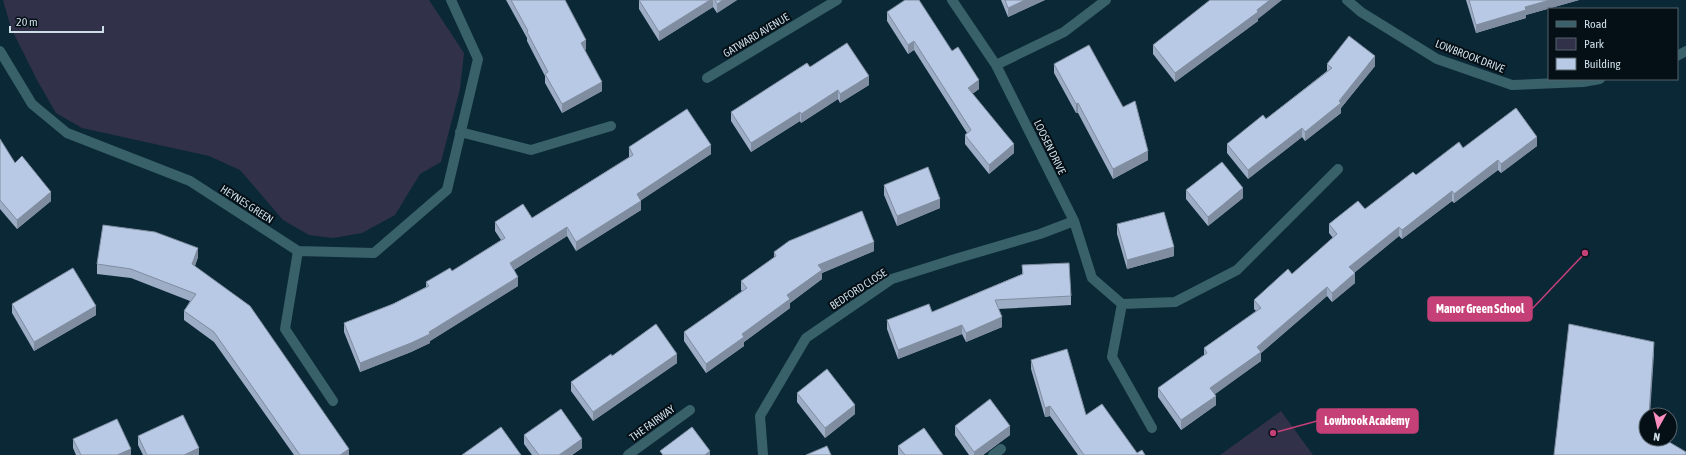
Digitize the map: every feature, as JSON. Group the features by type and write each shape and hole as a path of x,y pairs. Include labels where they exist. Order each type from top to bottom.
{"street":[{"path":"333,401 285,329 298,251 374,252 447,190 478,59 452,0"},
{"name":"GATWARD AVENUE","path":"707,78 837,0"},
{"name":"LOOSEN DRIVE","path":"952,0 996,65 1074,221 1092,278 1122,304"},
{"path":"996,65 1064,32 1106,0"},
{"name":"LOWBROOK DRIVE","path":"1347,0 1361,12 1437,59 1512,85 1583,82 1594,80"},
{"name":"HEYNES GREEN","path":"0,51 32,104 67,132 190,181 298,251"},
{"path":"460,132 531,150 611,126"},
{"path":"1152,428 1112,357 1122,304 1175,302 1237,270 1338,169"},
{"name":"BEDFORD CLOSE","path":"763,455 760,416 806,338 892,279 1040,234 1074,221"},
{"name":"THE FAIRWAY","path":"628,455 690,410"}],"green space":[{"path":"3,0 429,0 464,53 460,89 441,162 420,174 395,215 362,233 333,238 309,235 283,220 240,170 209,156 82,128 56,113 38,82 11,28"},
{"path":"1281,411 1313,455 1220,455"}],"building":[{"path":"511,0 565,0 586,40 581,43 602,82 562,104 545,74 548,72"},
{"path":"639,0 710,0 659,32"},
{"path":"715,0 723,0 717,4"},
{"path":"905,0 919,0 952,51 958,47 979,80 968,88 1014,144 989,165 965,135 971,130 914,41 908,45 887,12"},
{"path":"1005,0 1025,0 1008,8"},
{"path":"1210,0 1270,0 1257,10 1258,12 1175,73 1153,45"},
{"path":"1469,0 1550,0 1525,7 1526,10 1476,25"},
{"path":"1349,36 1375,56 1339,101 1341,103 1305,132 1302,128 1248,170 1227,144 1263,115 1266,119 1332,68 1327,64"},
{"path":"847,43 869,76 840,94 838,90 801,114 800,112 751,143 731,112 807,63 810,67"},
{"path":"1089,45 1123,107 1135,101 1148,151 1113,169 1078,103 1076,104 1054,64"},
{"path":"1516,108 1537,137 1501,164 1498,160 1454,194 1452,191 1402,230 1399,227 1349,267 1355,273 1332,293 1327,287 1257,347 1261,352 1210,388 1216,396 1181,420 1158,388 1207,353 1204,348 1261,308 1254,300 1288,269 1292,274 1337,234 1329,224 1358,201 1365,209 1413,172 1416,175 1459,142 1463,148"},
{"path":"687,109 711,145 637,194 641,201 576,242 567,227 510,263 518,277 429,332 430,334 360,363 344,323 393,304 429,286 426,282 450,268 452,271 505,238 495,222 523,204 532,218 633,155 629,147"},
{"path":"0,139 15,163 22,156 51,192 17,220 0,200"},
{"path":"1222,162 1243,188 1208,217 1186,190"},
{"path":"928,167 940,199 897,216 884,185"},
{"path":"862,211 874,242 818,265 822,270 787,295 790,299 742,334 744,337 706,364 684,332 747,288 741,281 776,256 774,252 789,241"},
{"path":"1164,212 1174,247 1127,260 1117,224"},
{"path":"103,225 155,232 198,248 192,264 250,306 349,449 340,455 300,455 214,332 184,311 196,294 131,269 97,264"},
{"path":"1069,263 1071,296 995,300 1002,317 966,333 962,325 898,350 887,320 929,304 932,312 1023,274 1022,265"},
{"path":"73,268 96,306 34,342 12,304"},
{"path":"656,324 677,354 593,412 571,382 611,354 612,356"},
{"path":"1569,324 1654,342 1650,407 1638,407 1638,447 1678,447 1686,452 1686,455 1554,455"},
{"path":"1067,349 1086,415 1102,404 1137,453 1142,450 1145,455 1084,455 1050,406 1045,408 1031,360"},
{"path":"827,369 855,405 825,428 797,393"},
{"path":"990,399 1010,426 974,452 955,426"},
{"path":"561,409 582,439 559,455 539,455 524,435"},
{"path":"183,415 199,448 184,455 147,455 138,436"},
{"path":"117,419 131,449 117,455 81,455 73,439"},
{"path":"501,427 521,455 462,455"},
{"path":"692,427 710,451 705,455 663,455 660,451"},
{"path":"924,428 943,455 905,455 898,446"},
{"path":"827,446 831,455 806,455"}],"place":[{"name":"Manor Green School","path":"1585,253"},
{"name":"Lowbrook Academy","path":"1273,433"}]}
